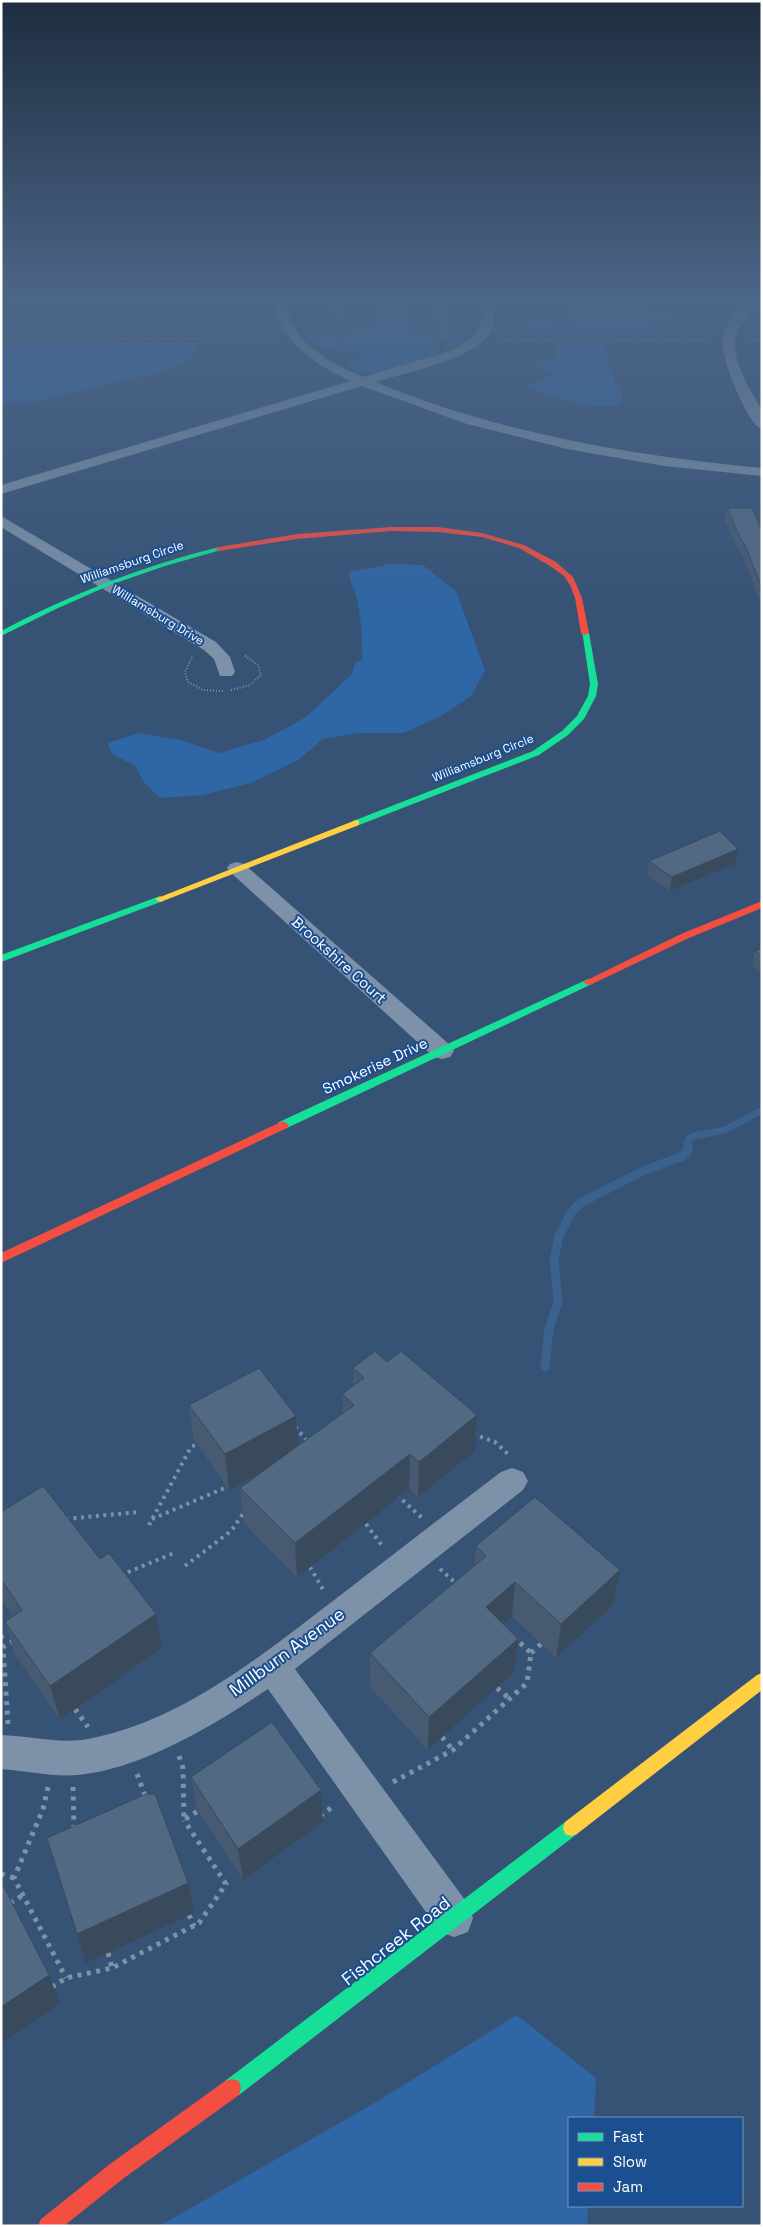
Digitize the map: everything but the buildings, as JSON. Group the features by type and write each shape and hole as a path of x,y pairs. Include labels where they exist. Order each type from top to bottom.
{"street":[{"path":"1,490 287,405"},
{"path":"423,405 447,414 545,441 640,459 762,472"},
{"path":"752,405 762,425"},
{"name":"Williamsburg Drive","path":"1,520 210,646 222,655 226,663 226,672"},
{"name":"Williamsburg Circle","path":"1,634 34,616 105,583 179,559 269,540 363,530 428,530 469,533 514,543 538,553 570,578 576,594 594,684 588,705 572,729 536,753 66,936 1,959"},
{"name":"Brookshire Court","path":"237,868 442,1051"},
{"name":"Smokerise Drive","path":"1,1258 685,936 762,904"},
{"name":"Millburn Avenue","path":"6,1752 63,1757 88,1756 127,1744 170,1727 228,1695 273,1666 432,1544 513,1470"},
{"path":"273,1666 454,1918"},
{"name":"Fishcreek Road","path":"48,2226 118,2171 244,2080 762,1680"}],"path":[{"path":"292,1423 309,1443 306,1451"},
{"path":"466,1436 470,1433 495,1442 513,1470"},
{"path":"149,1525 191,1447 197,1444"},
{"path":"152,1519 227,1488"},
{"path":"392,1490 465,1592"},
{"path":"185,1566 231,1531 248,1506 252,1510"},
{"path":"59,1521 138,1512"},
{"path":"111,1579 174,1553"},
{"path":"509,1632 531,1653"},
{"path":"1,1635 6,1752"},
{"path":"2,1645 19,1637"},
{"path":"366,1796 453,1750 527,1683 531,1653 541,1644"},
{"path":"497,1688 510,1699"},
{"path":"52,1987 66,1978 112,1968 194,1926 199,1923 226,1884 184,1820 183,1768 170,1727"},
{"path":"442,1737 453,1750"},
{"path":"127,1744 149,1807"},
{"path":"63,1757 74,1832"},
{"path":"14,1878 63,1757"},
{"path":"184,1820 198,1811"},
{"path":"1,1874 14,1878 66,1978"},
{"path":"10,1903 23,1895"},
{"path":"189,1915 194,1926"},
{"path":"108,1953 112,1968"}],"shaded area":[{"path":"587,405 618,405 617,406"},
{"path":"390,564 423,565 456,591 485,670 472,695 443,715 404,733 359,733 323,739 298,760 251,783 203,795 160,798 144,782 135,766 111,753 108,743 139,733 181,740 219,753 264,740 306,717 352,674 355,662 362,660 360,614 349,572"},
{"path":"517,2015 596,2078 594,2117 568,2117 568,2207 588,2207 587,2226 159,2226 371,2105"}],"waterway":[{"path":"545,1367 549,1329 558,1302 554,1260 559,1236 570,1215 580,1203 641,1172 683,1156 688,1150 688,1140 693,1136 725,1130 762,1110"}],"traffic: fast":[{"path":"1,634 53,607 134,573 219,549"},
{"path":"356,823 536,753 565,733 581,717 592,696 594,684 585,633"},
{"path":"1,959 160,899"},
{"path":"283,1125 588,982"},
{"path":"232,2088 571,1828"}],"traffic: slow":[{"path":"160,899 356,823"},
{"path":"571,1828 762,1680"}],"traffic: jam":[{"path":"219,549 297,536 343,531 438,530 482,535 521,546 553,564 566,575 570,579 578,598 585,633"},
{"path":"588,982 685,936 762,904"},
{"path":"1,1258 283,1125"},
{"path":"48,2226 117,2171 232,2088"}]}
